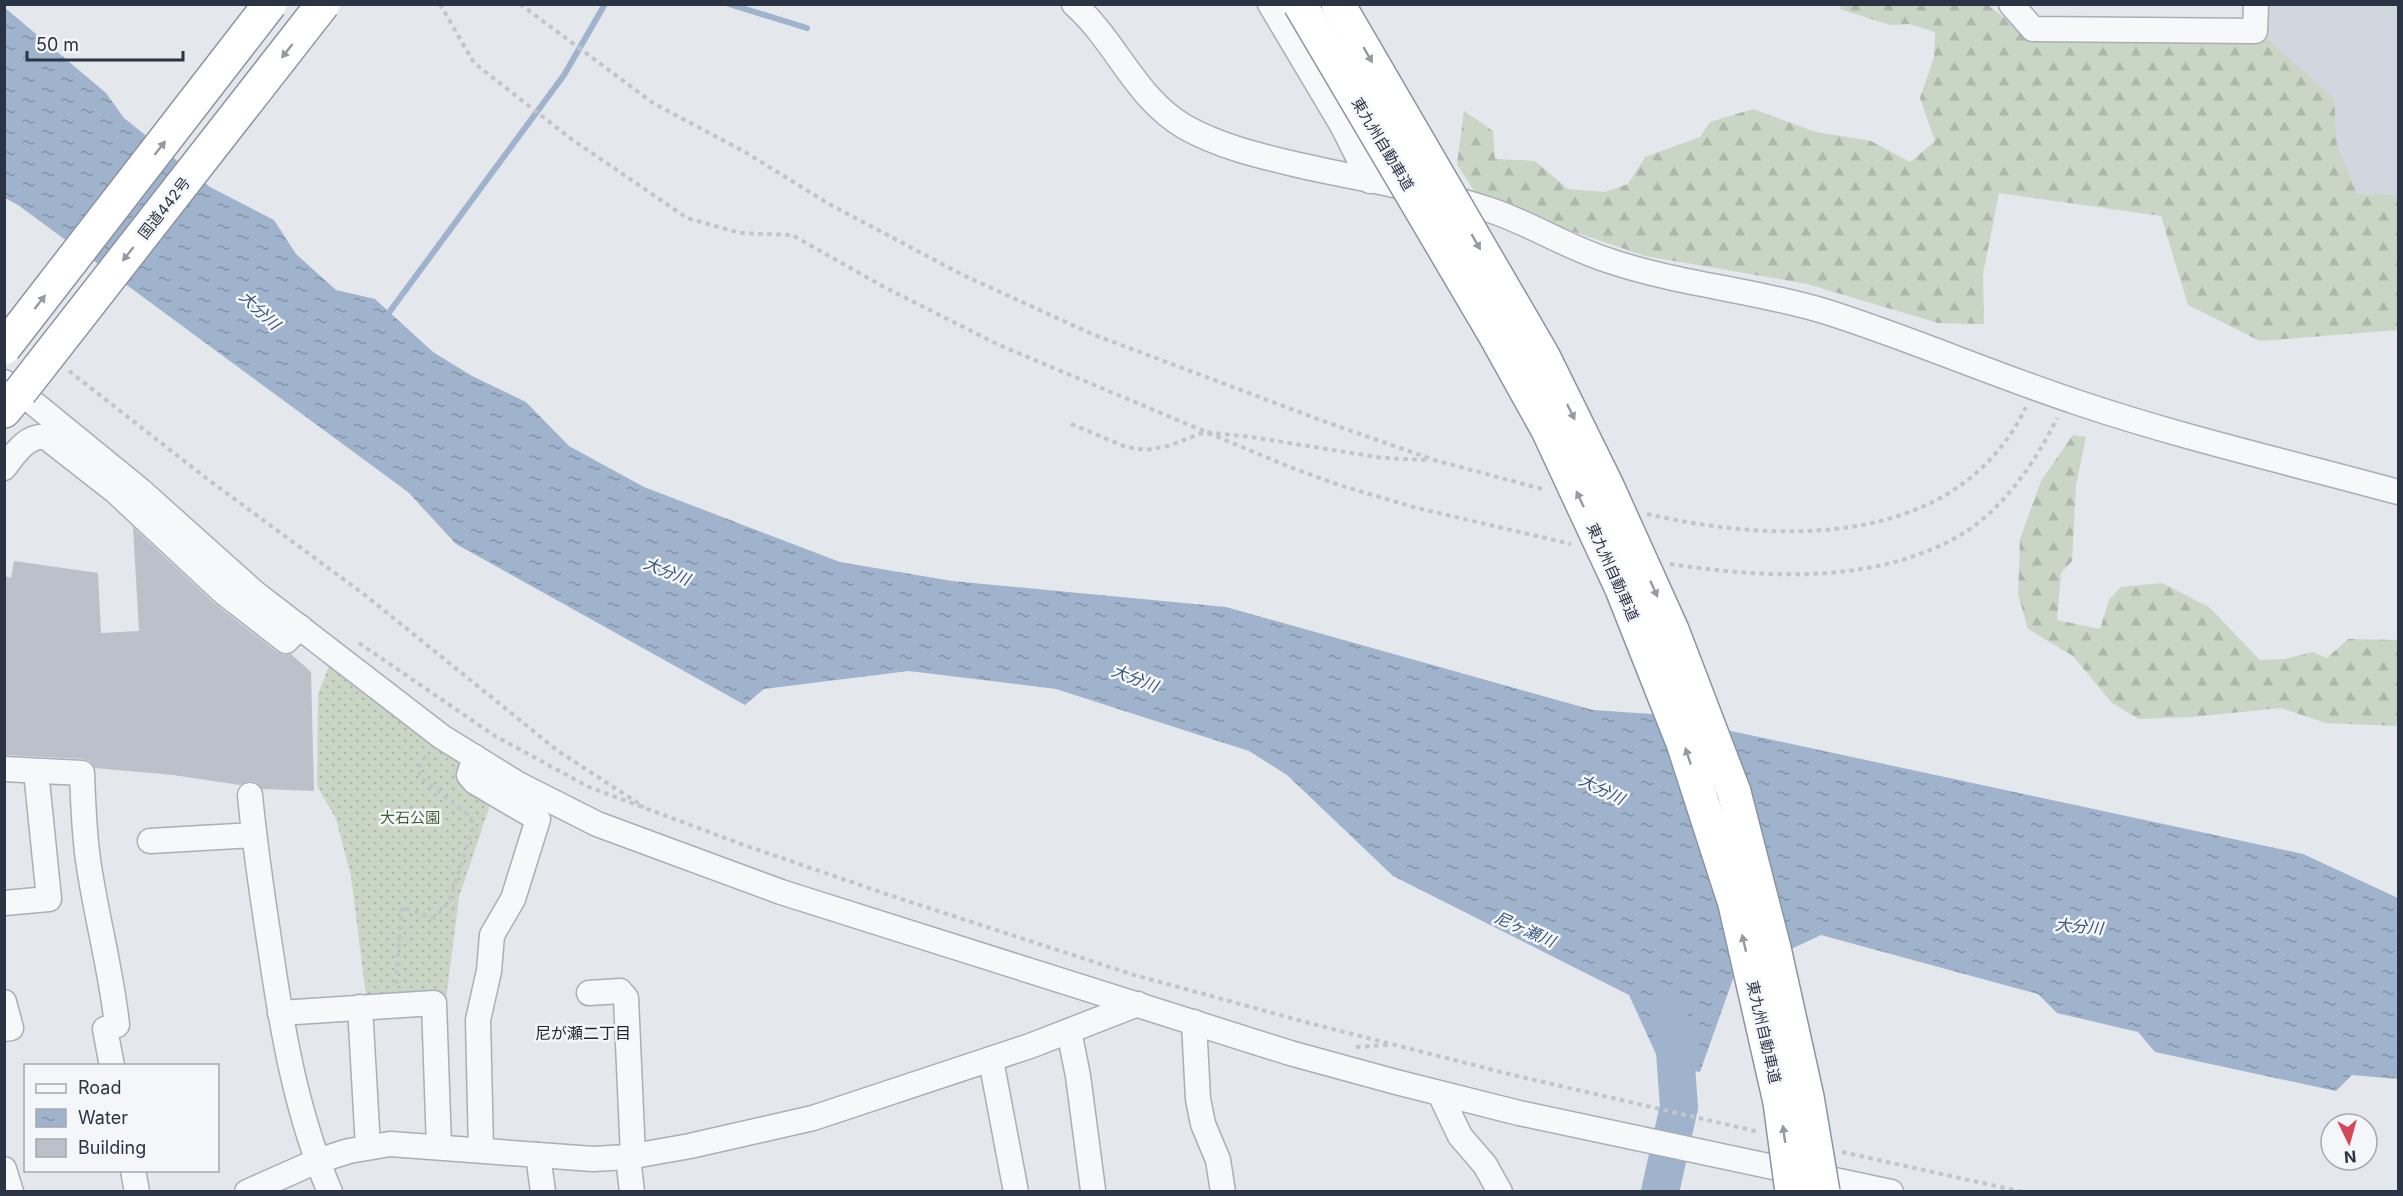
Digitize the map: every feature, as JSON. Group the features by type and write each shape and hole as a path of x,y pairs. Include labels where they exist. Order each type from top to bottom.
{"highway":[{"path":"4,348 270,4"},
{"name":"国道442号","path":"10,395 323,4"},
{"name":"東九州自動車道","path":"1300,4 1494,333 1548,430 1622,589 1683,743 1735,904 1780,1102 1792,1191"},
{"name":"東九州自動車道","path":"1338,4 1543,356 1607,486 1672,630 1734,792 1774,948 1807,1098 1823,1191"}],"street":[{"path":"1074,4 1094,26 1147,96 1182,125 1235,149 1491,210 1527,224 1577,249 1637,270 1707,287 1791,301 2067,399 2159,427 2398,492"},
{"path":"1270,4 1342,125 1370,181"},
{"path":"2011,4 2032,28 2255,31 2256,4"},
{"path":"10,395 140,490 255,593 442,737 558,805 638,840 781,891 1290,1053 1519,1113 1891,1191"},
{"path":"4,468 25,444 40,436 46,438 115,491 223,592 286,640 300,627"},
{"path":"475,757 469,775 475,782 538,819 513,899 492,935 489,971 478,1020 481,1150"},
{"path":"4,769 82,772 84,828 117,1025 105,1029 112,1064"},
{"path":"4,903 49,898 36,771"},
{"path":"250,795 280,1013 298,1104 317,1161 330,1191"},
{"path":"150,841 254,835"},
{"path":"589,993 620,991 626,998 632,1191"},
{"path":"4,1002 11,1028 4,1029"},
{"path":"280,1013 360,1006 434,1003 439,1147"},
{"path":"247,1191 317,1161 368,1147 390,1144 593,1159 630,1157 690,1146 813,1118 991,1060 1138,1004"},
{"path":"360,1006 368,1147"},
{"path":"1194,1022 1198,1099 1203,1124 1218,1160 1223,1191"},
{"path":"1069,1031 1078,1076 1092,1190"},
{"path":"991,1060 1016,1191"},
{"path":"1440,1094 1460,1136 1485,1165 1500,1191"},
{"path":"538,1155 543,1191"},
{"path":"4,1169 11,1191"},
{"path":"133,1172 137,1191"}],"path":[{"path":"440,4 474,63 570,138 687,218 740,233 792,235 884,287 999,345 1287,466 1339,485 1417,508 1573,544"},
{"path":"520,4 653,103 745,152 829,204 963,275 1092,334 1434,460 1547,490"},
{"path":"59,364 206,478 365,595 558,751 649,810"},
{"path":"1638,512 1695,525 1782,533 1863,526 1906,515 1956,488 1991,459 2011,436 2034,387"},
{"path":"1659,562 1719,571 1773,574 1815,573 1864,569 1899,562 1927,552 1960,535 1998,504 2017,483 2050,433 2067,399"},
{"path":"1071,424 1126,447 1146,450 1168,446 1205,432 1383,458 1434,460"},
{"path":"356,640 495,736 589,787 889,895 1131,974 1309,1023 1502,1072 1766,1133"},
{"path":"398,993 396,970 400,951 402,908 434,918 449,902 474,825 467,814 421,778 418,769 432,744"},
{"path":"1836,1150 2023,1191"}],"shaded area":[{"path":"2267,5 2398,5 2398,195 2357,193 2337,145 2333,99 2266,37"}],"green space":[{"path":"1841,5 1988,5 2025,34 2069,41 2137,43 2266,37 2334,99 2337,145 2357,193 2398,195 2398,330 2260,341 2188,305 2161,216 1999,193 1983,274 1984,324 1938,323 1807,284 1645,256 1551,224 1476,194 1457,164 1464,111 1493,131 1495,159 1535,161 1568,189 1604,192 1628,184 1645,157 1700,137 1710,122 1753,109 1816,132 1871,141 1910,162 1935,141 1920,98 1934,57 1935,32 1909,24 1890,25 1840,9"},
{"path":"2073,435 2086,437 2076,485 2072,561 2061,573 2057,620 2100,629 2109,600 2121,587 2162,583 2209,607 2260,660 2285,659 2313,652 2327,658 2348,639 2398,640 2398,726 2326,723 2281,708 2192,717 2139,719 2112,703 2073,656 2028,629 2018,594 2020,539 2041,481"},
{"name":"大石公園","path":"329,666 484,781 491,802 459,897 446,999 367,1004 351,876 336,819 317,786 318,694"}],"water":[{"name":"大分川","path":"4,7 106,93 124,118 210,187 274,220 296,254 336,290 375,299 433,352 472,376 526,402 569,446 644,487 840,562 952,581 1226,607 1593,710 1652,714 2303,854 2398,898 2398,1079 2352,1075 2336,1091 2155,1052 2138,1032 2057,1013 2038,994 1821,935 1734,976 1700,1072 1661,1065 1629,995 1393,876 1287,775 1249,751 1056,689 909,671 764,689 745,705 456,544 408,492 18,205 5,198"}],"building":[{"path":"133,527 214,603 277,652 284,655 291,654 311,672 314,791 262,789 256,782 249,781 240,785 173,775 95,768 90,761 83,759 4,755 4,576 11,578 14,561 98,573 101,633 139,631"}],"waterway":[{"path":"385,318 564,75 605,4"},
{"path":"729,4 807,28"},
{"name":"尼ヶ瀬川","path":"1660,1192 1679,1107 1674,1038 1669,1016"}],"district":[{"name":"尼が瀬二丁目","path":"583,1033"}]}
